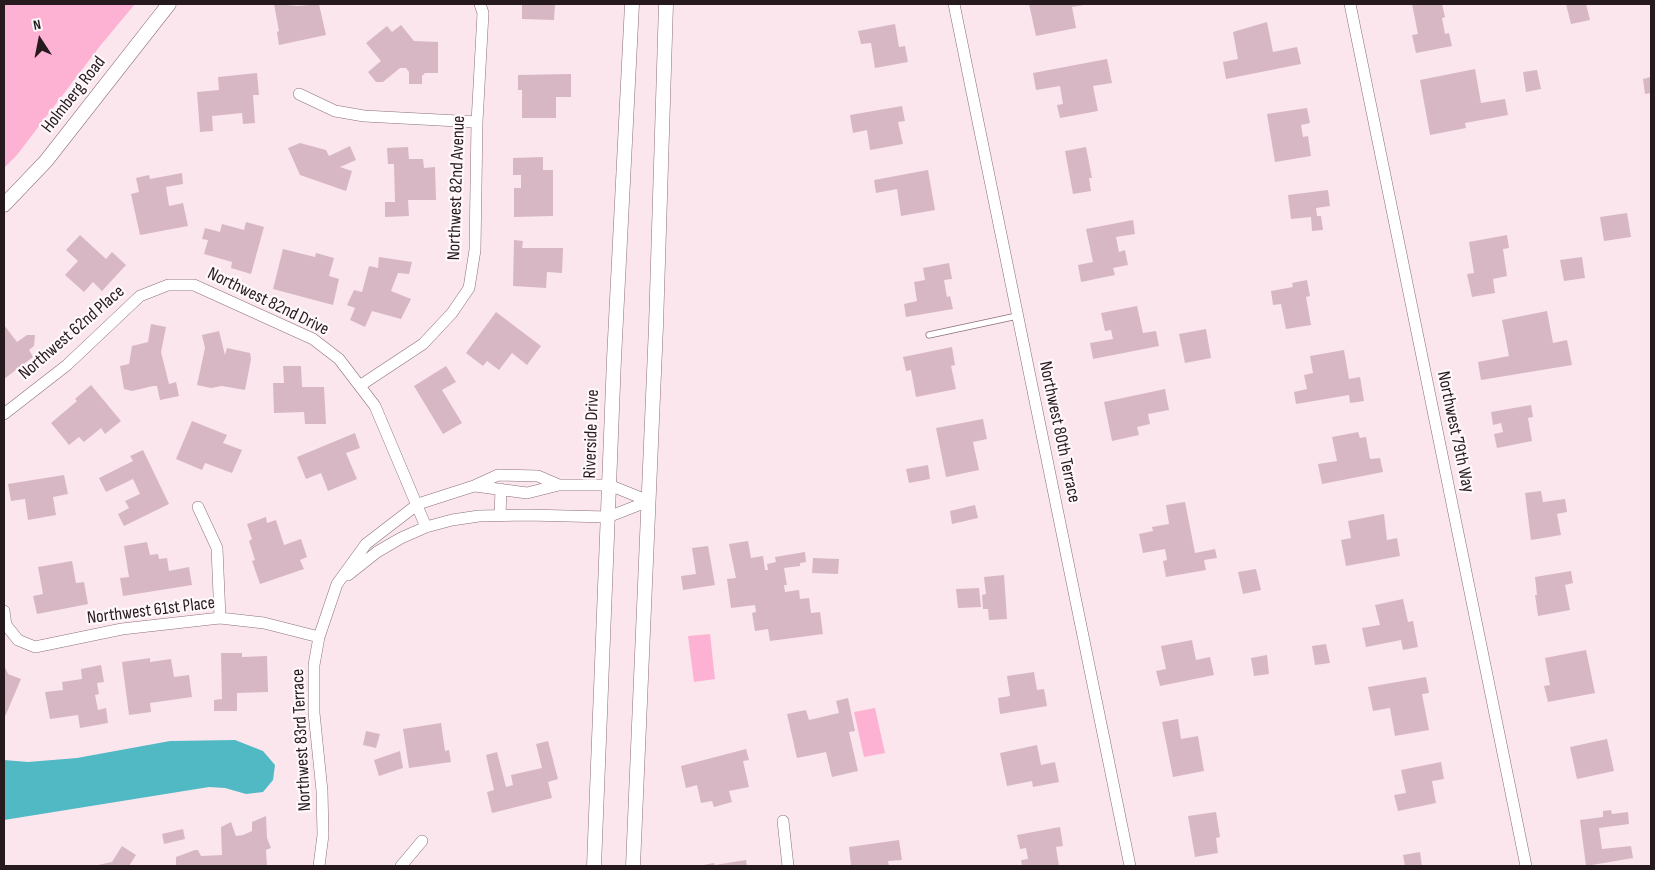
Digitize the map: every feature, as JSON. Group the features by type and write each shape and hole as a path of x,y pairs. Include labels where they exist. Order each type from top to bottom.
{"street":[{"name":"Holmberg Road","path":"4,205 52,153 168,4"},
{"name":"Northwest 82nd Avenue","path":"361,385 423,344 452,313 469,288 475,250 477,122 483,12 480,4"},
{"name":"Riverside Drive","path":"594,866 609,485 632,4"},
{"path":"633,866 649,502 666,4"},
{"name":"Northwest 80th Terrace","path":"954,4 1130,866"},
{"name":"Northwest 79th Way","path":"1350,4 1526,866"},
{"path":"300,94 335,111 364,116 477,122"},
{"name":"Northwest 82nd Drive","path":"168,286 194,285 313,339 339,359 361,385 375,406 418,504 426,527"},
{"name":"Northwest 62nd Place","path":"4,414 67,365 140,296 168,286"},
{"name":"Northwest 83rd Terrace","path":"319,866 323,835 322,792 314,704 314,665 319,637 337,584 366,544 418,504 474,486 498,475 538,476 559,485"},
{"path":"474,486 527,493 559,485 609,485 649,502"},
{"path":"500,490 500,515"},
{"path":"337,584 377,552 426,527 452,520 500,515 553,514 608,517 649,502"},
{"path":"198,507 217,548 220,618"},
{"name":"Northwest 61st Place","path":"4,611 6,625 18,640 35,647 122,629 220,618 264,623 319,637"},
{"path":"783,821 788,866"},
{"path":"401,866 422,841"}],"lane":[{"path":"929,335 1017,316"}],"shaded area":[{"path":"4,4 135,4 100,46 17,155 4,168"},
{"path":"710,634 715,679 694,682 688,636"},
{"path":"875,708 885,753 864,757 854,712"}],"water":[{"path":"235,740 263,751 275,765 273,780 263,792 246,794 225,788 209,787 4,820 4,760 28,762 77,758 170,741"}],"building":[{"path":"274,4 298,6 319,4 326,35 279,45 277,32 279,31"},
{"path":"522,4 555,4 554,20 522,19"},
{"path":"1029,4 1084,5 1072,7 1076,28 1036,36"},
{"path":"1412,4 1442,4 1445,17 1442,18 1445,34 1449,33 1452,46 1416,53 1412,35 1418,34"},
{"path":"1566,4 1586,4 1590,20 1571,24"},
{"path":"1267,22 1273,52 1297,47 1301,64 1226,79 1223,62 1238,59 1233,32"},
{"path":"895,24 899,47 905,46 908,62 875,68 871,43 861,44 858,31"},
{"path":"401,25 414,41 438,42 438,73 425,73 422,76 422,84 409,84 409,72 406,68 400,68 383,82 376,82 368,72 381,61 366,43 387,26 392,32"},
{"path":"1107,59 1112,83 1093,86 1098,111 1060,118 1057,105 1063,104 1060,86 1036,90 1033,73"},
{"path":"1475,69 1481,103 1505,99 1508,115 1465,123 1466,128 1430,135 1420,80"},
{"path":"1537,70 1541,89 1526,92 1523,72"},
{"path":"257,73 259,95 253,95 255,123 243,124 242,113 212,116 213,131 200,132 197,92 219,90 218,77"},
{"path":"571,74 571,97 556,97 556,118 522,118 522,90 518,90 518,75"},
{"path":"1651,77 1651,93 1645,94 1643,79"},
{"path":"902,106 905,121 898,122 903,144 870,150 867,130 853,133 850,115"},
{"path":"1307,108 1310,123 1301,125 1303,137 1308,136 1311,156 1275,162 1267,114"},
{"path":"300,143 326,150 329,156 350,146 356,160 340,167 352,171 346,191 300,175 288,148"},
{"path":"408,147 409,159 423,159 424,168 435,167 436,200 408,200 409,216 385,217 385,202 395,202 394,164 388,164 387,148"},
{"path":"1086,147 1092,178 1089,178 1091,191 1073,194 1065,151"},
{"path":"543,157 543,170 553,170 553,216 514,217 514,188 521,188 521,175 513,175 513,158"},
{"path":"928,170 935,210 901,216 897,189 876,193 874,180"},
{"path":"182,173 183,184 166,187 169,206 183,203 188,226 140,235 131,194 139,192 136,178 149,175 150,179"},
{"path":"1328,190 1330,206 1316,208 1317,216 1321,216 1323,230 1312,231 1311,217 1291,219 1288,195"},
{"path":"1627,213 1631,237 1604,241 1600,217"},
{"path":"1133,220 1135,234 1116,237 1119,252 1125,250 1128,265 1113,268 1115,275 1081,282 1078,265 1093,262 1086,229"},
{"path":"246,222 264,227 251,274 231,268 232,262 204,254 208,240 202,239 205,228 220,232 222,224 244,230"},
{"path":"80,235 106,259 112,252 126,265 102,291 93,282 84,292 65,275 78,261 66,250"},
{"path":"1507,235 1509,248 1503,249 1507,276 1493,279 1495,293 1472,297 1467,274 1474,273 1469,242"},
{"path":"514,240 523,241 522,248 563,248 562,273 547,272 546,288 513,286"},
{"path":"283,249 315,257 316,253 334,258 329,276 339,279 333,305 273,289"},
{"path":"379,257 412,262 409,274 398,273 391,291 411,299 401,319 372,311 365,327 350,320 355,308 347,305 354,290 362,292 369,266 378,268"},
{"path":"1582,257 1585,278 1564,281 1560,260"},
{"path":"949,263 952,279 944,280 947,297 950,296 953,309 906,317 904,304 917,301 914,282 925,280 923,268"},
{"path":"1307,280 1310,296 1306,297 1311,325 1286,329 1281,304 1273,305 1271,291 1293,287 1292,283"},
{"path":"1137,306 1143,333 1156,331 1159,346 1093,359 1090,343 1113,339 1111,330 1105,331 1101,313"},
{"path":"1547,311 1553,343 1567,340 1572,365 1481,380 1478,362 1509,356 1502,320"},
{"path":"496,312 541,346 527,365 512,353 499,370 487,361 483,366 466,353"},
{"path":"151,324 166,327 161,352 169,384 176,382 179,396 160,400 157,386 132,391 124,389 120,366 129,364 132,346 148,342"},
{"path":"4,325 17,342 27,335 35,335 34,346 29,350 33,357 4,379"},
{"path":"1206,329 1211,358 1185,363 1179,334"},
{"path":"219,331 225,355 227,348 250,353 251,359 245,390 222,386 211,388 197,385 205,348 202,335"},
{"path":"952,347 955,365 951,366 956,389 916,397 911,370 906,371 903,357"},
{"path":"1344,350 1349,379 1360,377 1364,401 1350,403 1349,395 1296,404 1294,392 1307,389 1304,375 1313,373 1310,356"},
{"path":"283,366 301,366 302,387 324,387 326,424 305,424 304,412 274,413 273,383 284,383"},
{"path":"446,366 456,382 442,390 462,423 443,434 414,386"},
{"path":"91,385 121,421 105,434 101,428 84,442 79,437 69,445 51,423 77,401 75,399"},
{"path":"1165,389 1169,410 1148,414 1150,424 1137,427 1139,435 1112,441 1104,402"},
{"path":"1531,405 1533,417 1528,418 1532,441 1497,448 1494,434 1503,432 1501,423 1493,425 1491,412"},
{"path":"983,419 987,439 973,442 979,470 946,477 936,428"},
{"path":"192,421 227,435 223,443 242,450 232,473 205,463 202,470 176,459"},
{"path":"1358,432 1360,438 1366,437 1370,459 1380,458 1383,472 1322,484 1318,464 1337,461 1332,437"},
{"path":"355,433 360,448 346,453 357,479 328,491 321,473 306,479 297,457"},
{"path":"143,450 169,504 124,526 118,514 129,508 125,501 140,494 133,479 106,492 99,478 133,461 130,456"},
{"path":"928,465 930,479 909,483 906,469"},
{"path":"64,475 68,494 53,497 56,515 28,520 25,499 11,501 8,484"},
{"path":"1541,491 1543,502 1565,499 1567,512 1557,514 1561,535 1531,540 1525,493"},
{"path":"1185,502 1195,553 1215,549 1217,558 1204,560 1206,570 1166,577 1163,561 1167,560 1165,549 1143,553 1139,534 1153,531 1152,527 1169,524 1166,505"},
{"path":"975,505 978,518 952,524 950,511"},
{"path":"1384,514 1387,540 1397,538 1400,556 1346,566 1341,540 1351,538 1348,521"},
{"path":"266,517 267,523 276,520 284,545 301,539 307,557 300,560 304,569 260,584 252,561 255,560 249,541 252,539 247,524"},
{"path":"748,541 751,558 763,556 765,570 768,570 767,564 776,562 775,557 805,552 806,562 800,563 800,566 784,568 787,585 784,585 785,592 799,590 800,599 809,598 811,613 820,612 823,634 770,641 768,629 755,631 752,613 756,612 755,605 731,608 727,579 736,578 729,544"},
{"path":"147,542 150,555 158,554 159,559 167,558 169,571 189,567 192,585 123,596 120,578 129,577 124,546"},
{"path":"708,546 715,585 683,590 681,576 696,574 692,548"},
{"path":"813,558 839,559 838,574 812,573"},
{"path":"72,561 76,583 84,582 88,604 37,614 33,596 43,594 38,567"},
{"path":"1256,569 1261,590 1243,594 1238,572"},
{"path":"1571,571 1573,583 1565,585 1570,610 1538,616 1535,577"},
{"path":"1004,575 1007,619 989,620 988,609 983,609 982,595 986,594 984,577"},
{"path":"979,588 981,607 958,608 956,589"},
{"path":"1403,599 1408,622 1413,621 1418,647 1403,650 1401,640 1366,647 1362,628 1380,625 1375,605"},
{"path":"1192,640 1196,660 1210,657 1214,675 1160,686 1156,671 1166,669 1161,646"},
{"path":"1326,644 1330,663 1315,665 1312,646"},
{"path":"1586,650 1595,693 1548,702 1544,686 1550,685 1545,658"},
{"path":"221,653 242,653 242,657 267,656 268,692 237,693 237,711 214,711 214,700 222,699"},
{"path":"1267,655 1269,674 1254,676 1251,658"},
{"path":"150,658 150,662 171,659 174,677 189,675 192,697 150,703 151,712 129,715 122,662"},
{"path":"4,665 8,674 21,679 4,719"},
{"path":"101,665 104,682 97,683 99,694 95,695 98,710 106,708 108,723 80,728 78,715 50,719 45,692 63,690 62,682 82,679 81,669"},
{"path":"1034,672 1037,690 1044,689 1047,706 1000,714 998,698 1010,696 1007,676"},
{"path":"1426,677 1429,693 1422,694 1429,730 1395,736 1390,708 1373,711 1368,687"},
{"path":"848,698 855,731 849,732 858,771 832,777 826,752 797,758 787,714 806,710 809,720 839,713 836,701"},
{"path":"1178,719 1181,739 1198,736 1204,771 1173,777 1162,722"},
{"path":"441,723 445,751 449,750 451,762 409,768 403,729"},
{"path":"366,731 380,734 376,748 363,745"},
{"path":"1607,739 1614,771 1577,779 1570,747"},
{"path":"548,741 558,779 548,782 552,798 492,813 487,792 494,790 486,755 497,752 506,787 513,785 511,775 542,768 536,744"},
{"path":"1037,745 1041,765 1055,762 1059,782 1033,787 1032,781 1007,786 1000,753"},
{"path":"746,749 749,760 743,761 749,787 729,791 732,802 714,807 712,801 701,803 697,785 686,788 681,766"},
{"path":"400,751 403,768 379,776 374,760"},
{"path":"1441,762 1444,779 1432,781 1436,803 1398,811 1394,795 1406,793 1401,770"},
{"path":"1611,810 1612,814 1628,812 1629,824 1599,828 1602,849 1631,846 1633,858 1586,866 1580,820 1603,817 1603,811"},
{"path":"1216,812 1220,837 1216,838 1218,853 1195,857 1188,816"},
{"path":"266,816 267,838 271,848 266,850 267,866 176,866 176,857 195,850 198,850 201,856 222,855 221,827 231,822 236,836 243,835 252,831 252,822"},
{"path":"1060,827 1063,846 1056,847 1059,866 1022,866 1021,860 1028,859 1026,848 1020,849 1017,835"},
{"path":"183,829 185,839 164,844 162,834"},
{"path":"899,840 902,860 888,861 889,866 851,866 849,847"},
{"path":"122,846 136,855 129,866 93,866 112,862"},
{"path":"1420,852 1422,866 1405,866 1403,855"},
{"path":"746,860 747,866 698,866 714,863 715,865"}]}
